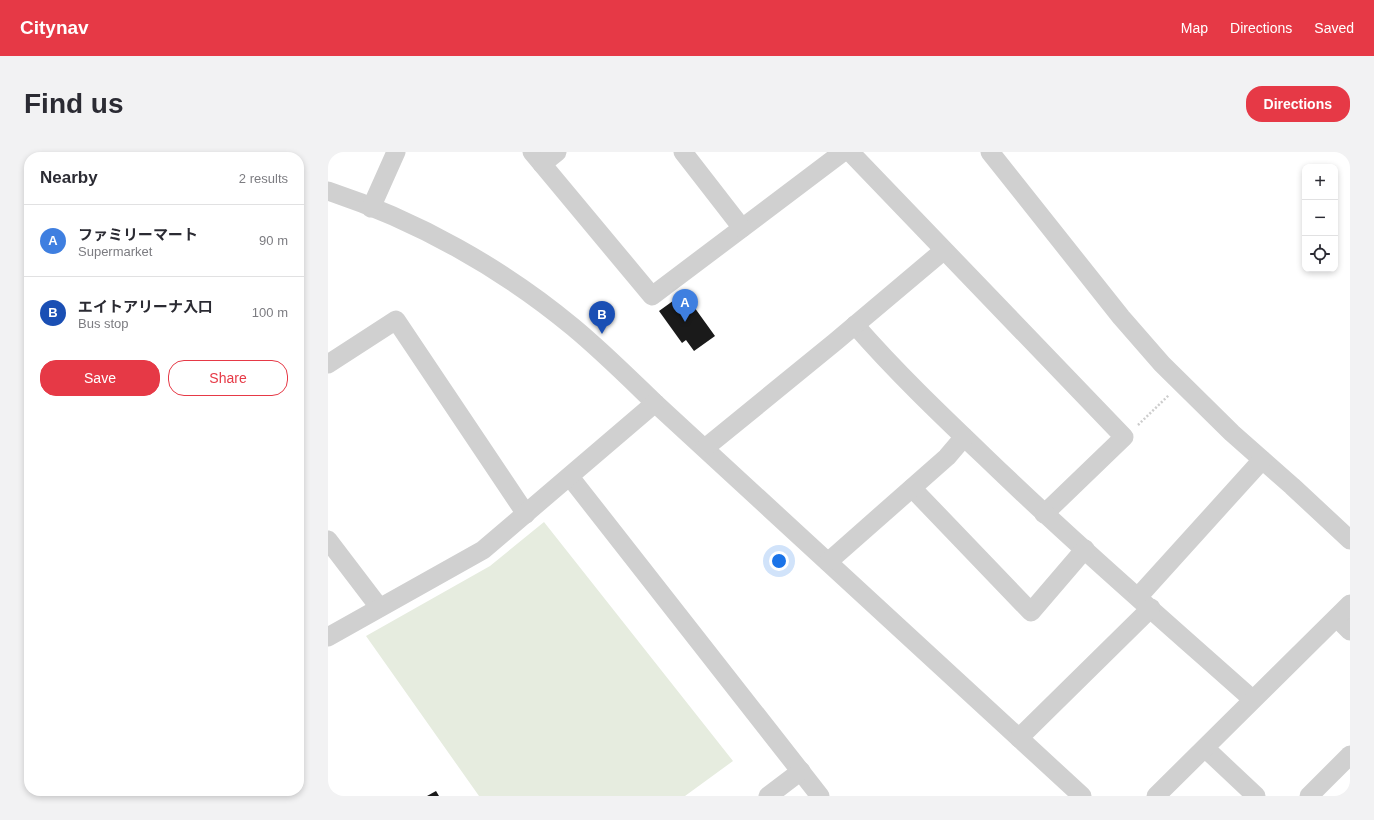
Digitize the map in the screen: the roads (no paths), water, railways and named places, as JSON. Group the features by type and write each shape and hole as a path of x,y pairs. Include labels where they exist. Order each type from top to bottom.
{"street":[{"path":"372,208 396,152"},
{"path":"557,152 537,158 652,296 843,152"},
{"path":"683,152 742,228"},
{"path":"850,152 943,251 1124,437 1044,514"},
{"path":"990,152 1121,317 1180,383 1232,433 1350,540"},
{"path":"328,191 372,208 453,245 536,298 573,327 1082,796"},
{"path":"704,448 943,251"},
{"path":"328,364 396,320 526,514"},
{"path":"855,325 868,341 964,438 1044,514 1252,700"},
{"path":"328,637 483,550 655,403"},
{"path":"828,562 947,457 964,438"},
{"path":"1019,738 1144,603 1262,460"},
{"path":"570,477 820,796"},
{"path":"912,488 1031,612 1085,550"},
{"path":"328,540 379,608"},
{"path":"1156,796 1252,700 1343,625 1350,604"},
{"path":"1205,748 1256,796"},
{"path":"1309,796 1350,755"},
{"path":"768,796 801,771"}],"place":[{"name":"ファミリーマート","path":"685,322"},
{"name":"エイトアリーナ入口","path":"602,334"}]}
